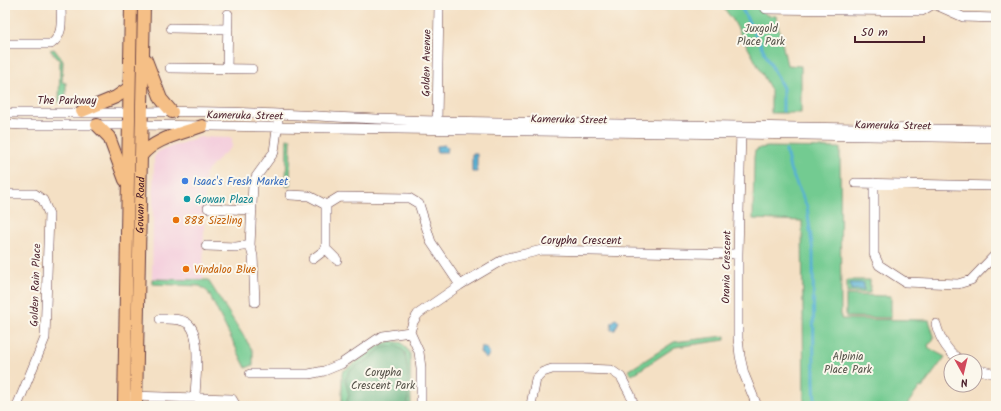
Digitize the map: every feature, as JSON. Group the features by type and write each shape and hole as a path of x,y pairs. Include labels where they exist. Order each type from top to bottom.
{"main road":[{"name":"Gowan Road","path":"130,401 128,187 131,5"},
{"name":"Gowan Road","path":"130,401 141,156 144,5"},
{"path":"144,55 161,99 172,112"},
{"path":"82,112 116,97 129,88"},
{"path":"129,112 142,112"},
{"path":"129,125 142,125"},
{"path":"97,126 109,137 128,187"},
{"path":"141,156 148,148 156,143 202,126"}],"street":[{"path":"5,44 51,44 57,40 60,33 61,5"},
{"name":"Golden Avenue","path":"437,121 439,5"},
{"path":"763,5 766,9 922,11 932,5"},
{"path":"936,5 963,16 996,18"},
{"path":"227,69 228,14"},
{"path":"171,28 228,29"},
{"path":"170,68 252,69"},
{"name":"The Parkway","path":"5,113 129,112"},
{"name":"Kameruka Street","path":"142,112 279,114 340,118 996,138"},
{"path":"255,302 253,256 250,245 253,184 256,177 274,152 279,114"},
{"path":"5,124 97,126 129,125"},
{"name":"Kameruka Street","path":"142,125 278,128 996,130"},
{"name":"Orania Crescent","path":"741,130 738,254 738,338 740,356 750,391 757,406"},
{"path":"855,183 996,186"},
{"path":"874,184 874,254 879,265 904,282 958,284 971,280 996,254"},
{"name":"Golden Rain Place","path":"5,194 35,194 43,200 49,214 45,338 17,406"},
{"path":"290,195 308,196 326,205"},
{"path":"326,205 338,197 409,198 419,204 431,242 460,284"},
{"path":"326,205 326,249 337,260"},
{"path":"208,208 252,210"},
{"path":"206,246 236,247 250,245"},
{"path":"313,259 326,249"},
{"name":"Corypha Crescent","path":"410,332 413,322 418,314 460,284 504,259 542,250 738,254"},
{"path":"160,319 182,320 187,322 194,330 196,344 195,398"},
{"path":"936,324 940,337 953,353"},
{"path":"250,374 309,374 324,372 341,364 382,336 410,332 419,352 421,368 421,406"},
{"path":"531,405 536,379 543,372 552,369 583,369 611,370 621,377 630,394 634,406"},
{"path":"983,371 996,374"},
{"path":"130,401 195,398 232,399 236,406"}],"shaded area":[{"path":"200,137 232,138 232,147 220,157 205,174 203,280 152,279 154,157 159,151"}],"green space":[{"name":"Juxgold Place Park","path":"721,5 759,5 766,15 776,16 787,65 801,66 801,113 771,113 771,90 733,20"},
{"path":"54,49 63,61 62,82 66,83 66,103 59,103 60,61 50,50"},
{"path":"287,139 291,139 290,186 286,186"},
{"name":"Alpinia Place Park","path":"760,148 840,148 841,319 929,320 934,336 933,341 928,345 929,348 943,356 943,360 922,388 920,387 906,406 804,406 802,221 753,219 754,157 755,151"},
{"path":"152,279 208,280 253,351 253,365 246,368 208,292 200,286 152,284"},
{"path":"847,280 870,280 870,293 847,293"},
{"path":"846,295 891,296 891,318 846,317"},
{"path":"725,336 725,340 675,347 632,375 628,371 674,342"},
{"name":"Corypha Crescent Park","path":"392,341 402,343 410,353 411,406 342,406 342,372 382,344"},
{"name":"Corypha Crescent Park","path":"396,345 405,352 408,373 408,406 345,406 349,395 345,380 349,371 370,358 381,348"}],"water":[{"path":"445,145 448,148 447,152 436,152 437,146"},
{"path":"472,154 477,154 477,172 472,172"},
{"path":"850,283 864,283 864,290 851,290"},
{"path":"616,319 619,321 615,330 611,330 612,322"},
{"path":"481,347 485,347 490,353 486,359 480,352"}],"waterway":[{"path":"740,5 783,88 783,111"},
{"path":"786,151 790,169 807,207 813,253 815,406"}],"place":[{"name":"Isaac's Fresh Market","path":"185,181"},
{"name":"Gowan Plaza","path":"187,199"},
{"name":"888 Sizzling","path":"176,220"},
{"name":"Vindaloo Blue","path":"186,269"}]}
